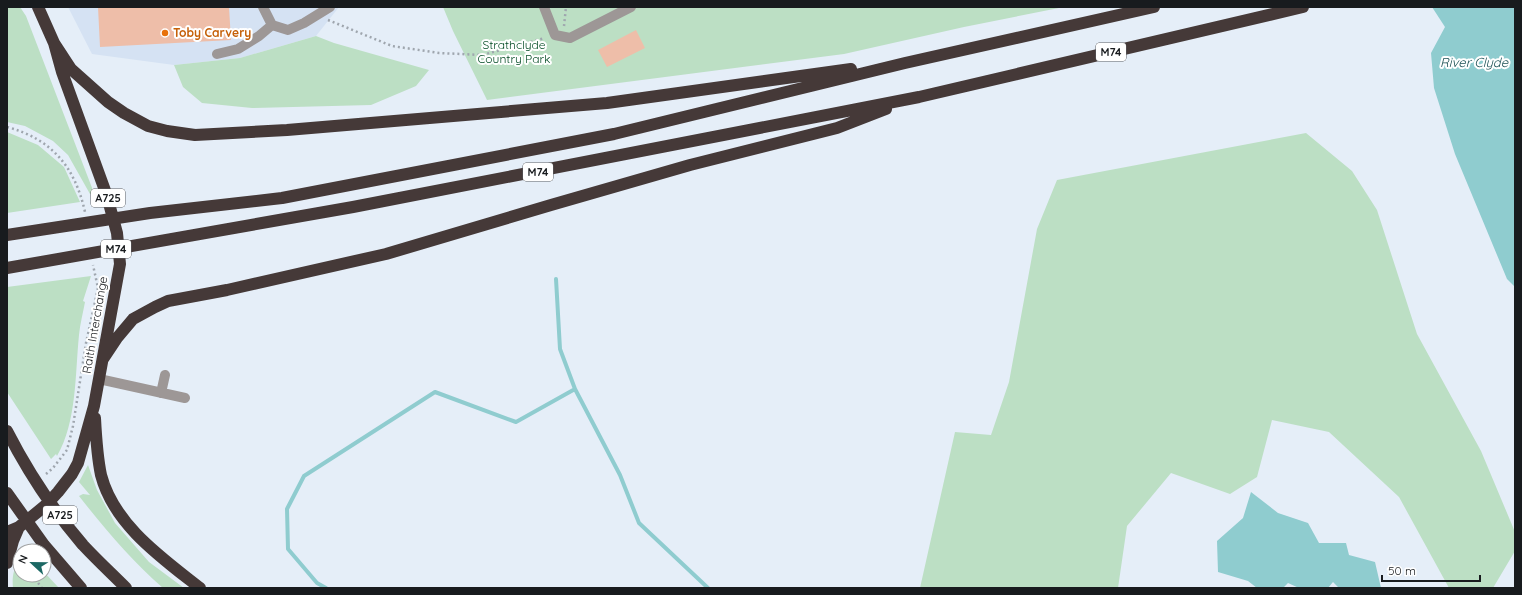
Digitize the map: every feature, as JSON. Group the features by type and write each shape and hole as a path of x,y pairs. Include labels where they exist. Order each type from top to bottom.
{"highway":[{"name":"M74","path":"7,235 150,213 282,198 614,134 905,63 1154,7"},
{"name":"M74","path":"7,268 361,206 919,97 1303,7"},
{"name":"Raith Interchange","path":"10,537 54,496 72,474 78,463 94,406 120,264 116,233 107,196 62,72 54,43 40,9"},
{"path":"54,43 71,69 108,102 124,113 148,126 167,131 195,135 287,130 334,125 444,118 607,103 789,77 905,63"},
{"path":"103,359 117,338 133,319 150,309 168,302 386,254 551,204 690,165 837,128 919,97"},
{"name":"A725","path":"94,406 96,438 102,476 106,489 124,521 145,544 200,588"},
{"name":"A725","path":"7,431 28,471 43,494 83,545 126,588"},
{"name":"A725","path":"7,493 44,545 82,588"},
{"path":"7,563 10,537"}],"street":[{"path":"263,7 272,25 288,30 330,7"},
{"path":"544,7 559,36 570,38 631,7"},
{"path":"217,54 238,49 259,36 272,25"},
{"path":"161,393 165,374"},
{"path":"99,379 185,398"}],"path":[{"path":"317,15 392,46 439,53 482,55 559,36 566,7"},
{"path":"7,127 37,138 59,156 72,175 82,200 85,213"},
{"path":"60,459 67,450 73,426 86,342 98,288 93,264"}],"shaded area":[{"path":"68,7 339,7 316,36 240,58 174,65 92,54"}],"green space":[{"path":"7,7 20,7 26,16 94,193 90,194 68,155 53,141 25,126 7,122"},
{"name":"Strathclyde Country Park","path":"443,7 1064,7 964,27 844,54 487,100 453,31"},
{"path":"316,36 334,43 429,70 416,86 371,105 252,108 202,103 183,87 174,65 240,58"},
{"path":"7,132 38,145 64,167 80,202 7,213"},
{"path":"1306,133 1352,171 1377,210 1417,334 1481,451 1515,532 1515,551 1493,588 1449,588 1399,497 1329,432 1272,420 1257,477 1230,494 1171,473 1127,526 1118,588 920,588 955,432 991,435 1009,382 1037,229 1057,180"},
{"path":"91,276 83,301 85,302 79,331 76,381 72,413 64,443 57,456 56,454 51,459 7,392 7,287"},
{"path":"88,465 97,490 115,523 149,562 184,588 163,588 140,567 119,544 79,496 83,494 90,495 79,482"},
{"path":"52,581 59,588 13,588 13,583 52,583"}],"water":[{"name":"River Clyde","path":"1432,7 1515,7 1515,287 1507,279 1455,154 1434,88 1431,53 1445,27"},
{"path":"1251,492 1278,513 1308,523 1319,543 1346,543 1349,555 1375,562 1381,588 1339,588 1333,582 1328,588 1299,588 1288,583 1283,588 1257,588 1248,581 1218,572 1217,541 1243,518"}],"building":[{"name":"Toby Carvery","path":"98,7 229,7 231,40 100,47"},
{"path":"636,30 645,48 607,67 598,50"}],"waterway":[{"path":"556,279 560,349 575,389 620,475 639,523 708,588"},
{"path":"326,588 317,583 288,549 287,509 304,476 435,392 516,422 575,389"}],"place":[{"name":"Toby Carvery","path":"165,33"}]}
